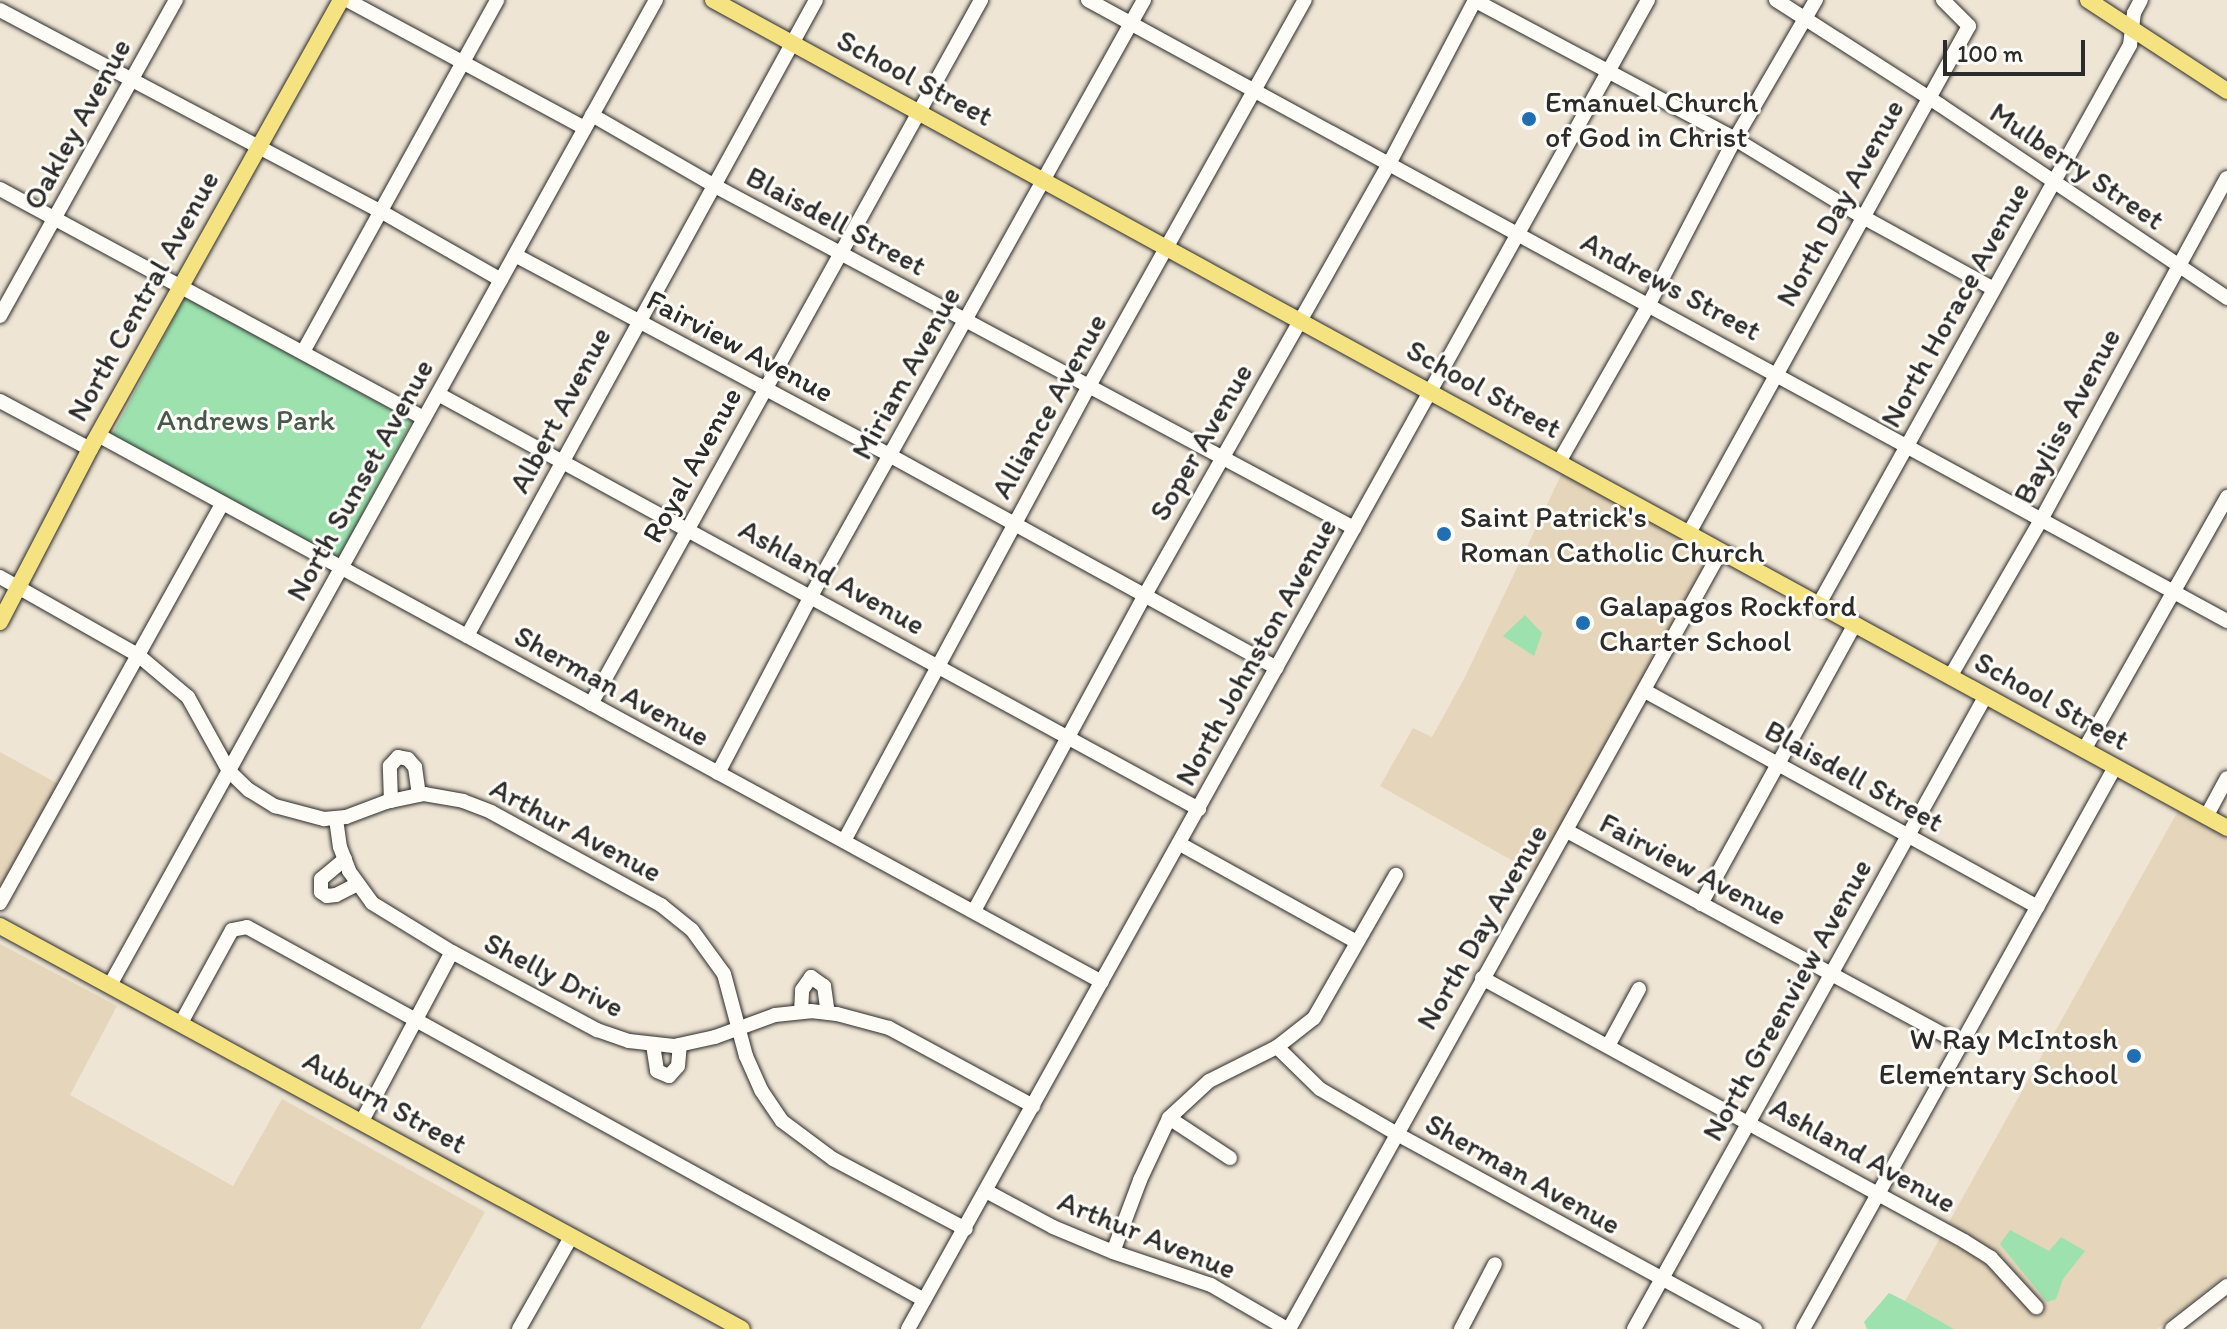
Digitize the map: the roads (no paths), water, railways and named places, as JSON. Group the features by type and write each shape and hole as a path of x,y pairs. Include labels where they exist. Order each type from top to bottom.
{"main road":[{"name":"North Central Avenue","path":"0,622 94,442 341,0"},
{"name":"School Street","path":"713,0 2227,828"},
{"path":"2088,0 2227,91"},
{"name":"Auburn Street","path":"0,926 362,1121 718,1323 742,1329"}],"street":[{"name":"Oakley Avenue","path":"0,316 176,0"},
{"name":"Blaisdell Street","path":"347,0 464,62 715,186 1354,528"},
{"path":"303,352 497,0"},
{"name":"North Sunset Avenue","path":"110,985 656,0"},
{"name":"Albert Avenue","path":"467,636 637,321 816,0"},
{"name":"Royal Avenue","path":"591,704 981,0"},
{"name":"Andrews Street","path":"1088,0 1776,372 2227,621"},
{"name":"Miriam Avenue","path":"718,773 811,596 1144,0"},
{"name":"Alliance Avenue","path":"844,841 1089,386 1305,0"},
{"path":"1474,0 1735,139 1863,217 1994,289"},
{"name":"Soper Avenue","path":"974,911 1221,458 1389,164 1474,0"},
{"name":"North Johnston Avenue","path":"908,1329 1648,0"},
{"name":"Mulberry Street","path":"1776,0 1928,97 2227,298"},
{"path":"1559,462 1649,304 1735,139 1816,0"},
{"name":"North Day Avenue","path":"1689,533 1969,26 1943,0"},
{"name":"North Horace Avenue","path":"1819,604 2130,45 2141,0"},
{"path":"3,17 258,146 501,280"},
{"name":"Bayliss Avenue","path":"1950,677 2041,520 2227,178"},
{"path":"0,189 424,418"},
{"name":"Fairview Avenue","path":"515,255 891,456 1276,668"},
{"name":"Ashland Avenue","path":"438,394 687,527 1199,809"},
{"name":"Sherman Avenue","path":"0,401 222,504 342,567 1102,982"},
{"path":"2084,750 2227,497"},
{"path":"0,903 222,504"},
{"name":"North Day Avenue","path":"1288,1329 1721,551"},
{"name":"Arthur Avenue","path":"0,577 138,655 188,697 229,771 249,790 275,806 301,816 336,819 419,795 446,797 491,812 677,916 709,949 724,974 738,1030 761,1090 794,1133 833,1159 966,1229"},
{"path":"1701,904 1855,624"},
{"name":"Blaisdell Street","path":"1645,691 2038,907"},
{"name":"North Greenview Avenue","path":"1634,1329 1985,697"},
{"path":"391,801 390,766 398,757 408,759 415,767 419,795"},
{"path":"1803,1329 2115,767"},
{"path":"2206,817 2227,778"},
{"name":"Shelly Drive","path":"336,819 345,859 356,885 382,911 597,1030 653,1045 680,1045 738,1030 775,1015 828,1013 889,1028 1033,1106"},
{"name":"Fairview Avenue","path":"1567,831 1962,1045"},
{"path":"1180,844 1357,942"},
{"path":"345,859 321,879 321,892 327,896 336,895 356,885"},
{"path":"1113,1252 1140,1180 1169,1118 1209,1081 1277,1047 1314,1018 1396,875"},
{"path":"181,1023 228,936 240,927 924,1300"},
{"path":"362,1121 452,952"},
{"path":"801,1012 802,990 811,977 824,986 828,1013"},
{"name":"Ashland Avenue","path":"1482,978 1879,1192 1991,1258 2036,1307"},
{"path":"1608,1046 1639,989"},
{"path":"653,1045 657,1071 669,1076 678,1066 680,1045"},
{"name":"Sherman Avenue","path":"1277,1047 1320,1089 1755,1329"},
{"path":"1169,1118 1230,1158"},
{"name":"Arthur Avenue","path":"986,1191 1053,1227 1113,1252 1211,1285 1288,1329"},
{"path":"519,1329 571,1237"},
{"path":"1461,1329 1495,1264"},
{"path":"2172,1329 2227,1286"}],"place":[{"name":"Emanuel Church of God in Christ","path":"1529,119"},
{"name":"Saint Patrick's Roman Catholic Church","path":"1444,534"},
{"name":"Galapagos Rockford Charter School","path":"1583,623"},
{"name":"W Ray McIntosh Elementary School","path":"2134,1056"}],"park label":[{"name":"Andrews Park","path":"246,420"}]}
